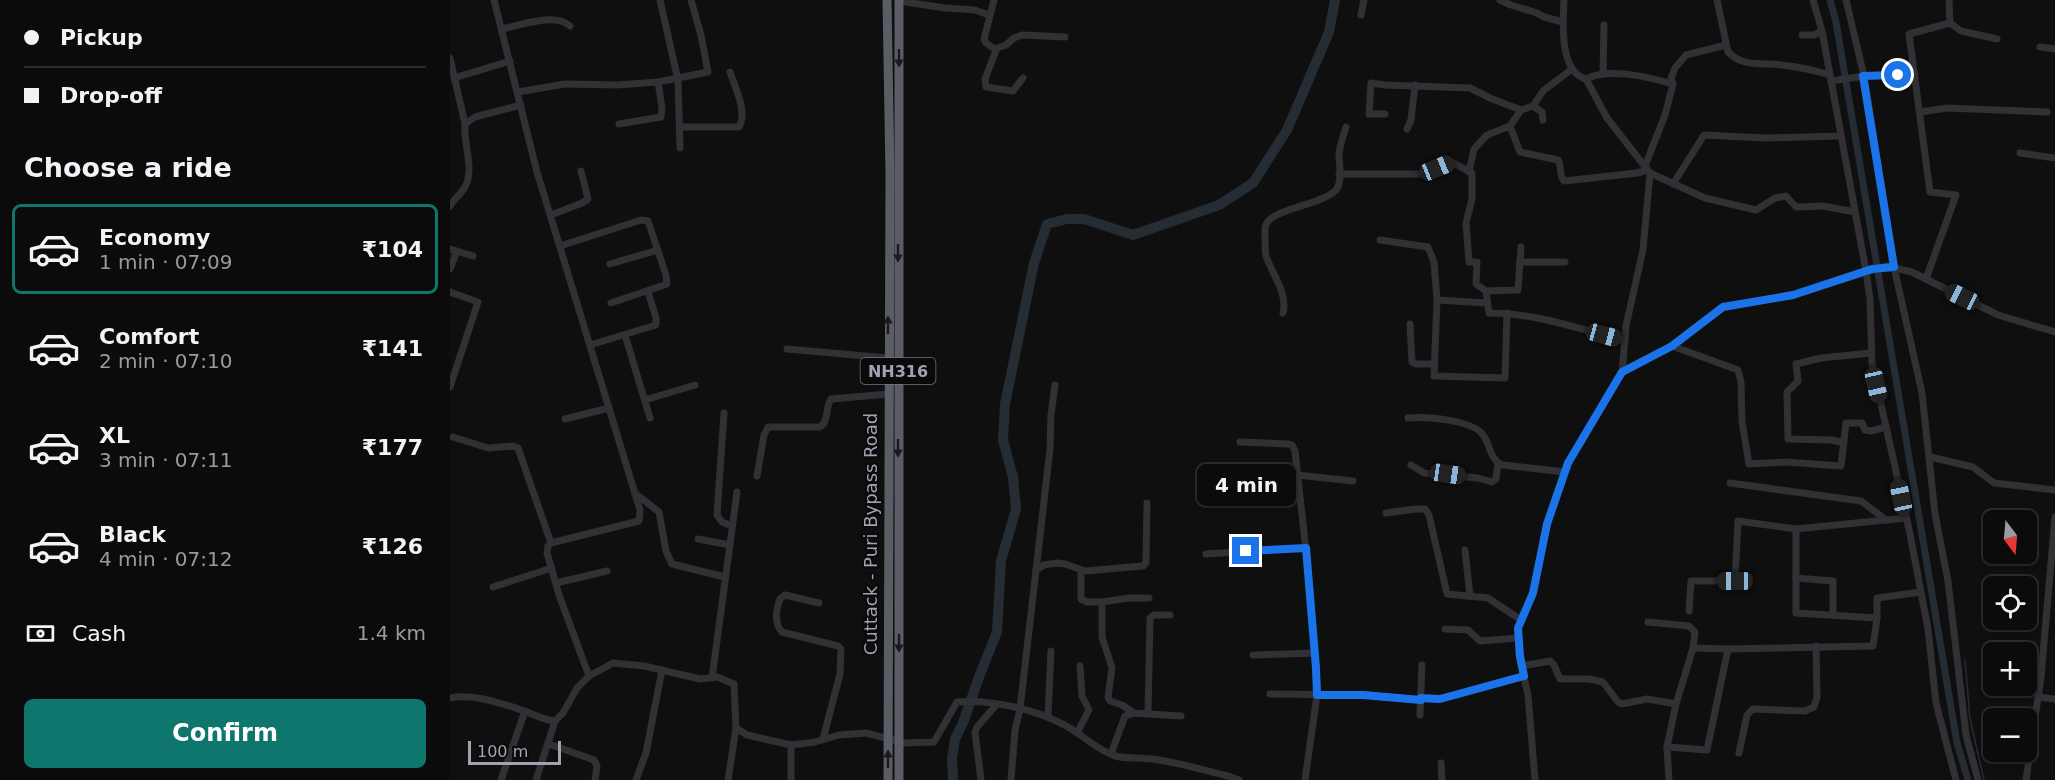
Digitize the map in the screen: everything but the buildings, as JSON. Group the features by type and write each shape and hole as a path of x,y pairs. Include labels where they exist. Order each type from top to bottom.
{"highway":[{"name":"Cuttack - Puri Bypass Road","path":"887,0 890,154 888,780"},
{"name":"Cuttack - Puri Bypass Road","path":"899,0 899,780"}],"street":[{"path":"494,0 537,172 640,510 639,521 551,543 548,546 556,583 589,676"},
{"path":"660,0 678,80 680,148"},
{"path":"518,92 565,84 617,85 678,80 708,72 692,0"},
{"path":"899,0 945,8 975,10 989,15"},
{"path":"994,0 984,39 996,50"},
{"path":"1361,15 1364,0"},
{"path":"1500,0 1544,17 1563,21"},
{"path":"1564,0 1563,21 1566,52 1572,69 1579,77 1586,79 1603,74 1648,77 1672,84"},
{"path":"1717,0 1728,52 1745,63 1807,68 1830,78 1843,79 1915,74"},
{"path":"1813,0 1822,31 1840,136 1869,270 1872,364 1928,629 1936,704 1956,780"},
{"path":"1846,0 1863,76 1894,267 1922,393 1935,514 1948,581 1966,735 1978,780"},
{"path":"1949,0 1950,23 1961,32 1997,39"},
{"path":"502,29 552,18 561,19 570,26"},
{"path":"1926,279 1956,195 1930,192 1909,34 1950,23"},
{"path":"1603,74 1604,25"},
{"path":"1802,35 1814,35 1822,31"},
{"path":"1023,78 1013,91 986,87 985,79 996,50 1022,35 1065,38"},
{"path":"1535,780 1528,695 1518,628 1533,593 1547,524 1568,463 1622,372 1626,326 1643,250 1648,170 1652,148 1659,134 1672,84 1671,78 1675,68 1686,54 1700,53 1726,45"},
{"path":"2040,47 2055,50"},
{"path":"450,58 465,124 469,170 465,187 450,206"},
{"path":"454,78 510,61"},
{"path":"1469,172 1474,149 1487,135 1510,126 1521,110 1533,106 1543,92 1572,69"},
{"path":"680,127 739,127 742,120 741,109 730,72"},
{"path":"1586,79 1607,118 1648,170 1673,184 1705,198 1756,210 1775,198 1785,196 1796,207 1823,206 1856,212"},
{"path":"619,124 661,117 658,82"},
{"path":"1385,114 1369,114 1371,83 1470,88 1521,110"},
{"path":"1407,129 1411,120 1415,86"},
{"path":"465,124 475,117 521,105"},
{"path":"1533,106 1542,112 1543,120"},
{"path":"1920,112 1947,108 2047,112"},
{"path":"1510,126 1520,152 1558,160 1564,181 1648,170"},
{"path":"1282,313 1284,300 1265,252 1267,222 1272,216 1336,191 1339,184 1339,157 1346,128"},
{"path":"1673,184 1704,135 1765,138 1840,136"},
{"path":"2020,153 2055,158"},
{"path":"1339,174 1423,174 1452,162 1472,173 1472,198 1466,223 1469,262 1477,261 1476,284 1486,291 1518,290 1521,248"},
{"path":"551,215 582,204 588,199 581,171"},
{"path":"560,246 646,219 650,223 667,284 611,303"},
{"path":"1380,240 1425,245 1434,262 1437,300 1434,376 1505,378 1507,313"},
{"path":"450,269 453,250 473,256"},
{"path":"610,264 658,250"},
{"path":"1520,262 1565,262"},
{"path":"1622,372 1672,346 1723,307 1793,295 1886,266 1926,279 1998,315 2055,332"},
{"path":"1486,291 1489,313 1507,313 1625,340"},
{"path":"450,292 478,302 450,387"},
{"path":"590,345 656,325 648,292"},
{"path":"1437,300 1487,303"},
{"path":"1410,324 1412,362 1434,364"},
{"path":"625,335 650,418"},
{"path":"1672,346 1738,370 1741,382 1742,422 1749,464 1786,462 1841,466 1846,423 1862,423 1865,430 1871,431 1886,427"},
{"path":"787,349 888,358"},
{"path":"1844,443 1832,440 1788,439 1787,392 1798,381 1796,364 1821,358 1871,353"},
{"path":"645,400 695,385"},
{"path":"1011,780 1015,730 1020,709 1050,449 1055,385"},
{"path":"757,476 764,435 768,427 820,427 825,422 826,411 831,399 889,394"},
{"path":"565,419 609,408"},
{"path":"724,413 717,515 722,522 732,526"},
{"path":"1408,418 1446,419 1477,429 1483,434 1498,463 1496,479 1492,482 1478,478 1424,473 1411,465"},
{"path":"453,437 488,448 513,446 518,448 551,543"},
{"path":"1240,442 1288,444 1295,451 1306,548 1317,695 1305,780"},
{"path":"1930,457 1973,467 1994,483 2055,490"},
{"path":"1498,463 1565,472"},
{"path":"1239,474 1297,474 1353,481"},
{"path":"1730,483 1861,501 1886,520"},
{"path":"712,678 737,492"},
{"path":"636,494 659,512 666,551 672,564 726,577"},
{"path":"1036,570 1044,565 1057,563 1081,570 1143,566 1146,563 1147,503"},
{"path":"1386,513 1425,509 1429,515 1445,590 1450,596 1488,598 1521,620"},
{"path":"2026,780 2051,623 2055,517"},
{"path":"1689,611 1691,581 1735,581 1738,521 1796,529 1906,519"},
{"path":"1796,529 1796,613 1877,618"},
{"path":"698,539 730,544"},
{"path":"1206,554 1306,548"},
{"path":"1465,550 1470,596"},
{"path":"493,587 552,568"},
{"path":"1081,570 1081,599 1087,602 1149,598"},
{"path":"556,583 607,571"},
{"path":"1796,578 1833,581 1833,615"},
{"path":"1693,648 1873,646 1877,618 1876,598 1921,592"},
{"path":"819,603 785,595 780,599 776,615 777,626 782,632 838,646 841,649 840,674 823,739"},
{"path":"1102,602 1102,637 1112,668 1108,697 1110,701 1134,713"},
{"path":"1148,714 1150,618 1154,615 1170,615"},
{"path":"1648,622 1689,626 1695,633 1667,747 1669,780"},
{"path":"1445,629 1468,630 1480,641 1518,638"},
{"path":"1738,753 1747,715 1753,709 1805,711 1814,707 1817,698 1816,646"},
{"path":"1667,747 1707,750 1728,649"},
{"path":"1048,716 1051,651"},
{"path":"1253,655 1315,653"},
{"path":"1522,666 1550,661 1560,680 1589,679 1603,682 1622,704 1647,699 1676,704"},
{"path":"538,779 555,721 563,713 577,688 589,676 613,663 662,670 700,679 717,677 734,684 736,728 728,780"},
{"path":"1420,715 1422,665"},
{"path":"1077,734 1089,710 1082,696 1080,666"},
{"path":"636,780 646,753 662,670"},
{"path":"1270,694 1440,699 1524,676"},
{"path":"450,698 457,696 488,701 525,711 544,720 555,721"},
{"path":"2038,697 2055,699"},
{"path":"736,728 747,735 791,745 815,742 838,735 866,733 899,741 934,742 957,702 968,701 1048,716 1088,742 1115,756 1153,759 1239,780"},
{"path":"981,780 975,733 992,704"},
{"path":"501,780 525,711"},
{"path":"1111,754 1125,716 1134,713 1181,716"},
{"path":"549,744 594,760 597,766 595,780"},
{"path":"791,745 791,780"},
{"path":"1441,763 1442,780"}],"waterway":[{"path":"953,780 952,758 955,739 997,632 1001,561 1016,509 1013,477 1003,440 1005,404 1034,263 1047,224 1067,219 1084,219 1133,235 1219,205 1253,183 1287,130 1329,32 1335,0"},
{"path":"1830,0 1836,22 1957,743 1968,780"},
{"path":"1965,660 1970,719 1984,780"}],"route":[{"path":"1246,551 1306,548 1317,695 1440,699 1524,676 1518,628 1533,593 1547,524 1568,463 1622,372 1672,346 1723,307 1793,295 1872,269 1894,267 1863,76 1898,75"}]}
